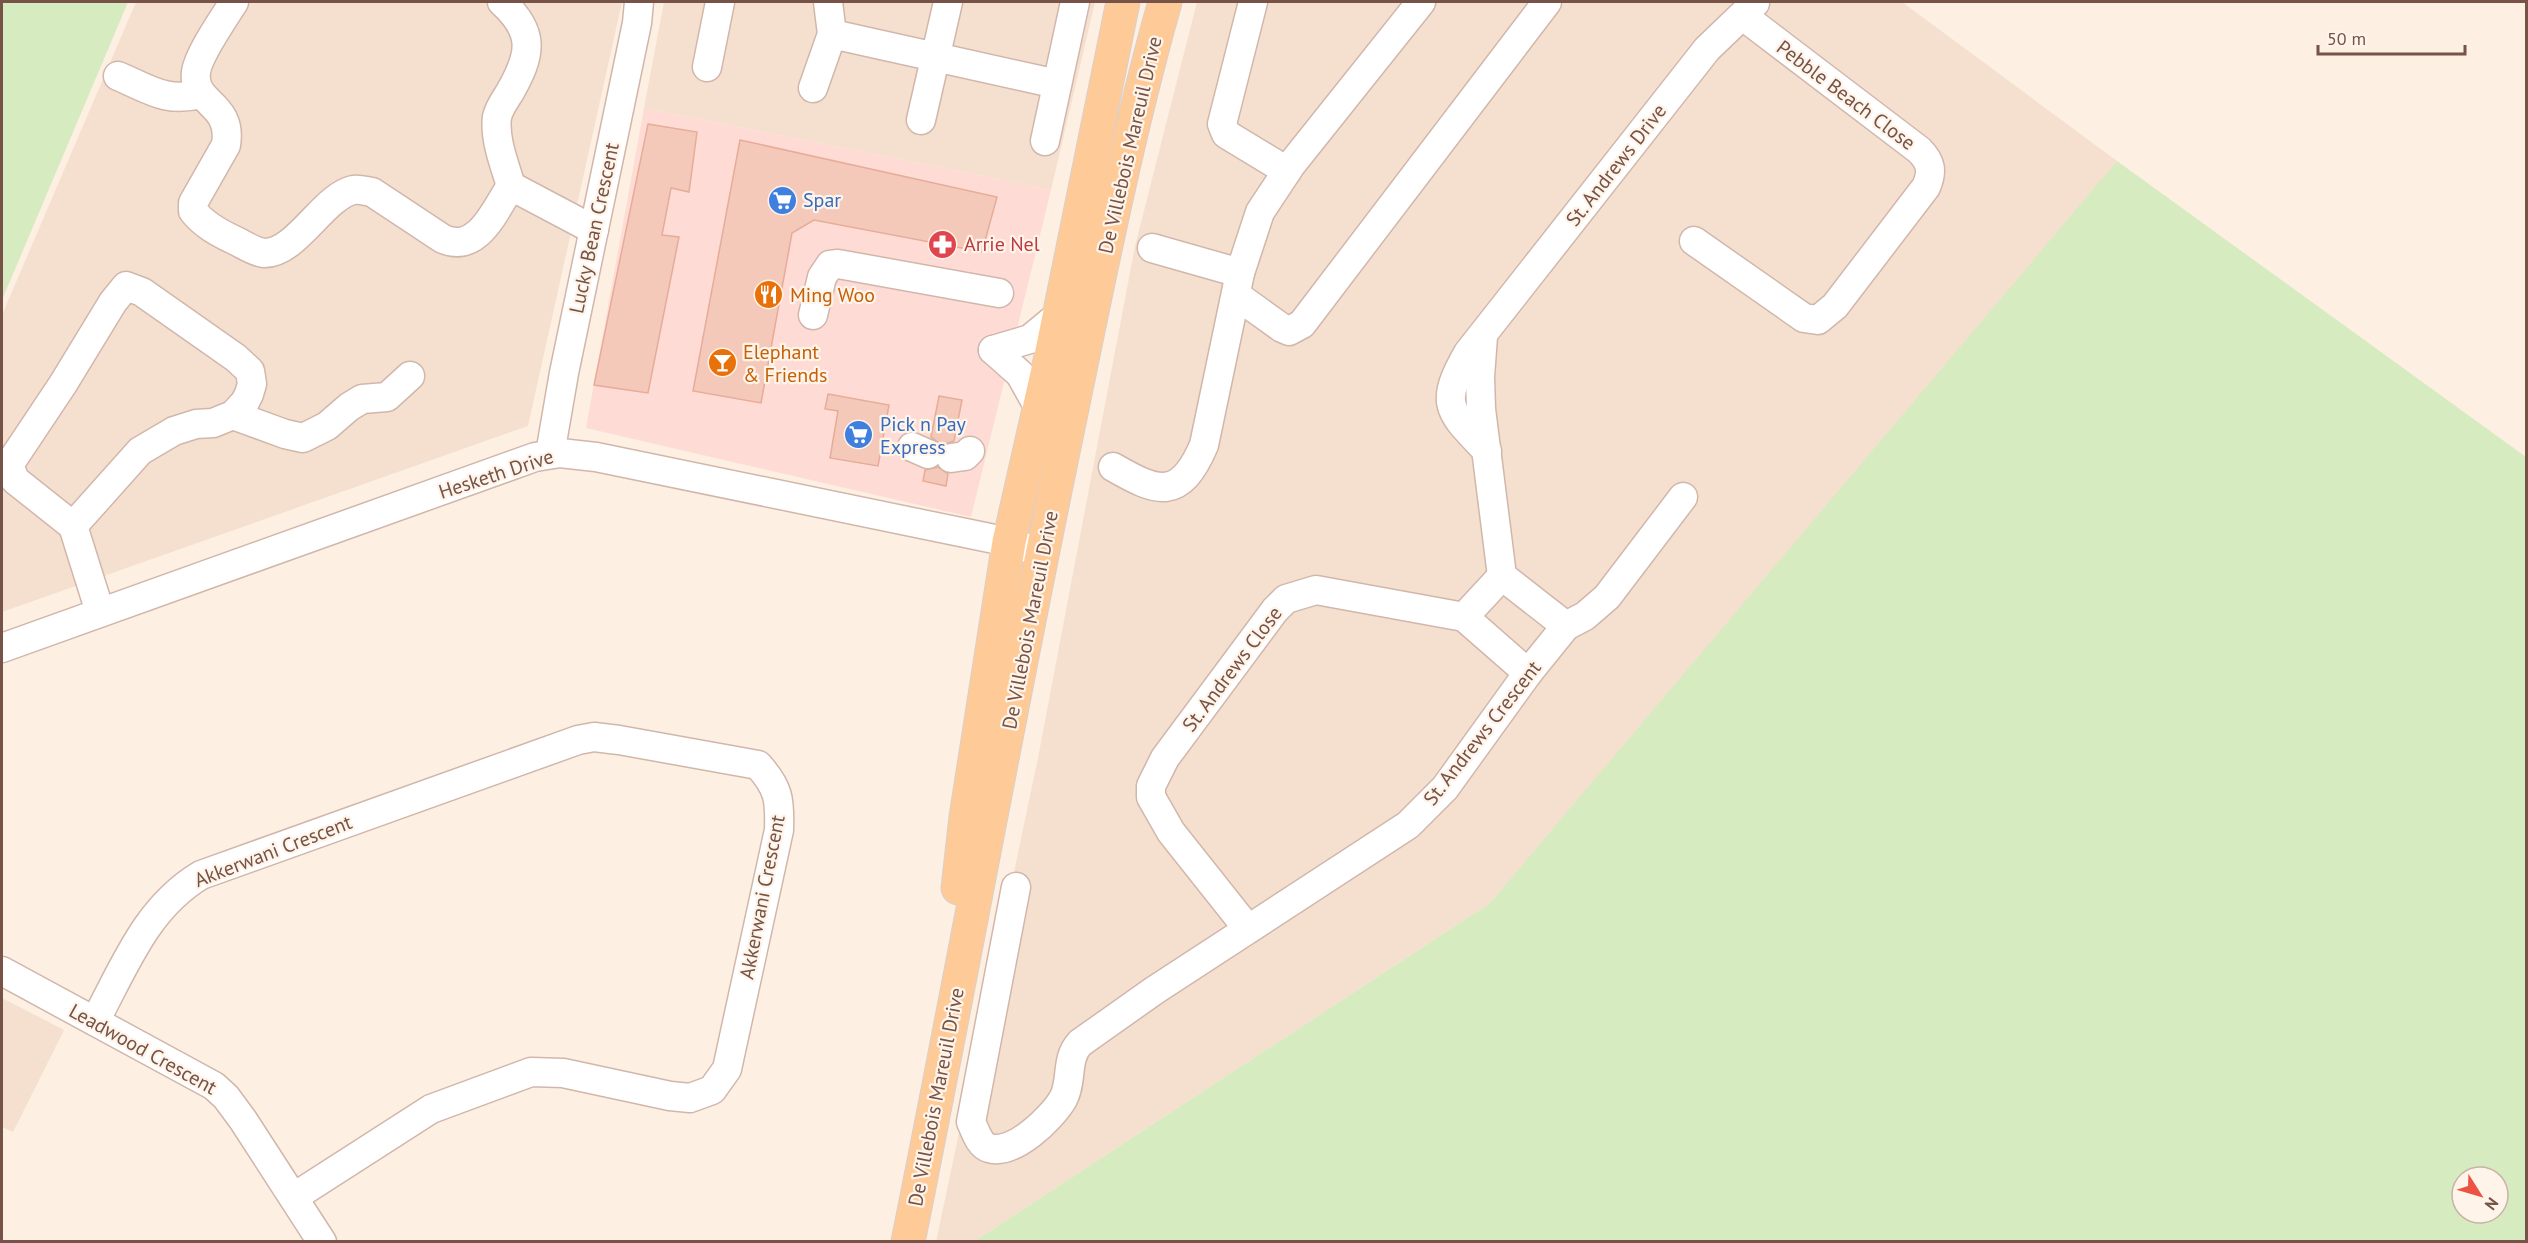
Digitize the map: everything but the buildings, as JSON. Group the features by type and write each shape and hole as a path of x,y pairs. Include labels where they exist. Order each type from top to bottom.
{"main road":[{"name":"De Villebois Mareuil Drive","path":"900,1242 939,1038 966,817 1009,542 1059,315 1123,2"},
{"name":"De Villebois Mareuil Drive","path":"908,1242 994,810 1042,553 1112,218 1148,62 1165,2"}],"street":[{"path":"234,2 197,67 197,86 201,94 224,115 228,136 226,145 194,203 194,211 207,224 260,252 270,252 290,243 321,213 353,190 372,192 443,239 456,243 483,230 512,186"},
{"path":"502,2 524,27 529,47 522,70 497,116 499,141 512,186 594,230"},
{"name":"Lucky Bean Crescent","path":"550,454 558,401 637,23 639,2"},
{"path":"707,67 720,2"},
{"path":"813,88 832,34 828,2"},
{"path":"921,120 948,2"},
{"path":"1045,141 1075,2"},
{"path":"1253,2 1222,124 1226,134 1287,171"},
{"path":"1113,467 1157,489 1174,486 1199,458 1204,445 1238,284 1255,222 1265,202 1287,171 1421,2"},
{"path":"1152,248 1238,284 1282,328 1289,330 1302,324 1534,6"},
{"name":"Pebble Beach Close","path":"1694,241 1804,318 1818,320 1835,306 1926,187 1932,174 1929,160 1919,150 1750,9"},
{"name":"St. Andrews Drive","path":"1502,576 1480,377 1483,336 1707,50 1750,9"},
{"path":"832,34 1058,84"},
{"path":"118,76 169,98 183,99 201,94"},
{"path":"813,315 822,277 830,265 838,264 999,293"},
{"path":"73,526 140,451 174,431 196,424 213,423 233,415 245,402 252,384 250,372 236,358 142,292 126,286 113,302 63,384 9,465 15,480 73,526 100,612"},
{"path":"1039,408 1020,374 993,350 1030,339 1059,315"},
{"path":"233,415 285,435 303,438 327,426 362,399 387,397 410,376"},
{"name":"Hesketh Drive","path":"2,648 535,457 550,454 570,453 596,457 1009,542 1042,553"},
{"name":"St. Andrews Crescent","path":"1016,887 971,1122 982,1144 989,1148 1005,1148 1045,1122 1064,1097 1072,1051 1080,1043 1155,990 1415,818 1445,788 1528,673 1566,626 1585,616 1607,597 1683,497"},
{"path":"1528,673 1464,617 1502,576 1566,626"},
{"name":"St. Andrews Close","path":"1248,929 1171,832 1157,810 1151,797 1151,786 1165,758 1275,610 1286,599 1316,590 1464,617"},
{"name":"Akkerwani Crescent","path":"95,1021 154,916 169,898 201,874 567,744 594,737 619,740 758,765 773,781 780,802 779,830 727,1069 712,1090 690,1098 670,1096 563,1073 531,1072 431,1109 294,1197"},
{"name":"Leadwood Crescent","path":"2,971 179,1066 220,1091 243,1120 322,1242"}],"shaded area":[{"path":"136,2 622,2 528,426 2,612 2,315"},
{"path":"664,2 1095,2 1051,190 644,108"},
{"path":"1197,2 1902,2 2117,161 1822,521 1490,903 975,1241 936,1242 1038,758 1135,246"},
{"path":"644,108 1051,190 971,517 586,428"},
{"path":"2,998 64,1030 13,1132 2,1127"}],"green space":[{"path":"2,2 128,2 2,300"},
{"path":"2117,161 2526,457 2526,1241 975,1241 1490,903"}],"place":[{"name":"Spar","path":"782,200"},
{"name":"Arrie Nel","path":"943,244"},
{"name":"Ming Woo","path":"769,295"},
{"name":"Elephant & Friends","path":"722,363"},
{"name":"Pick n Pay Express","path":"859,435"}]}
